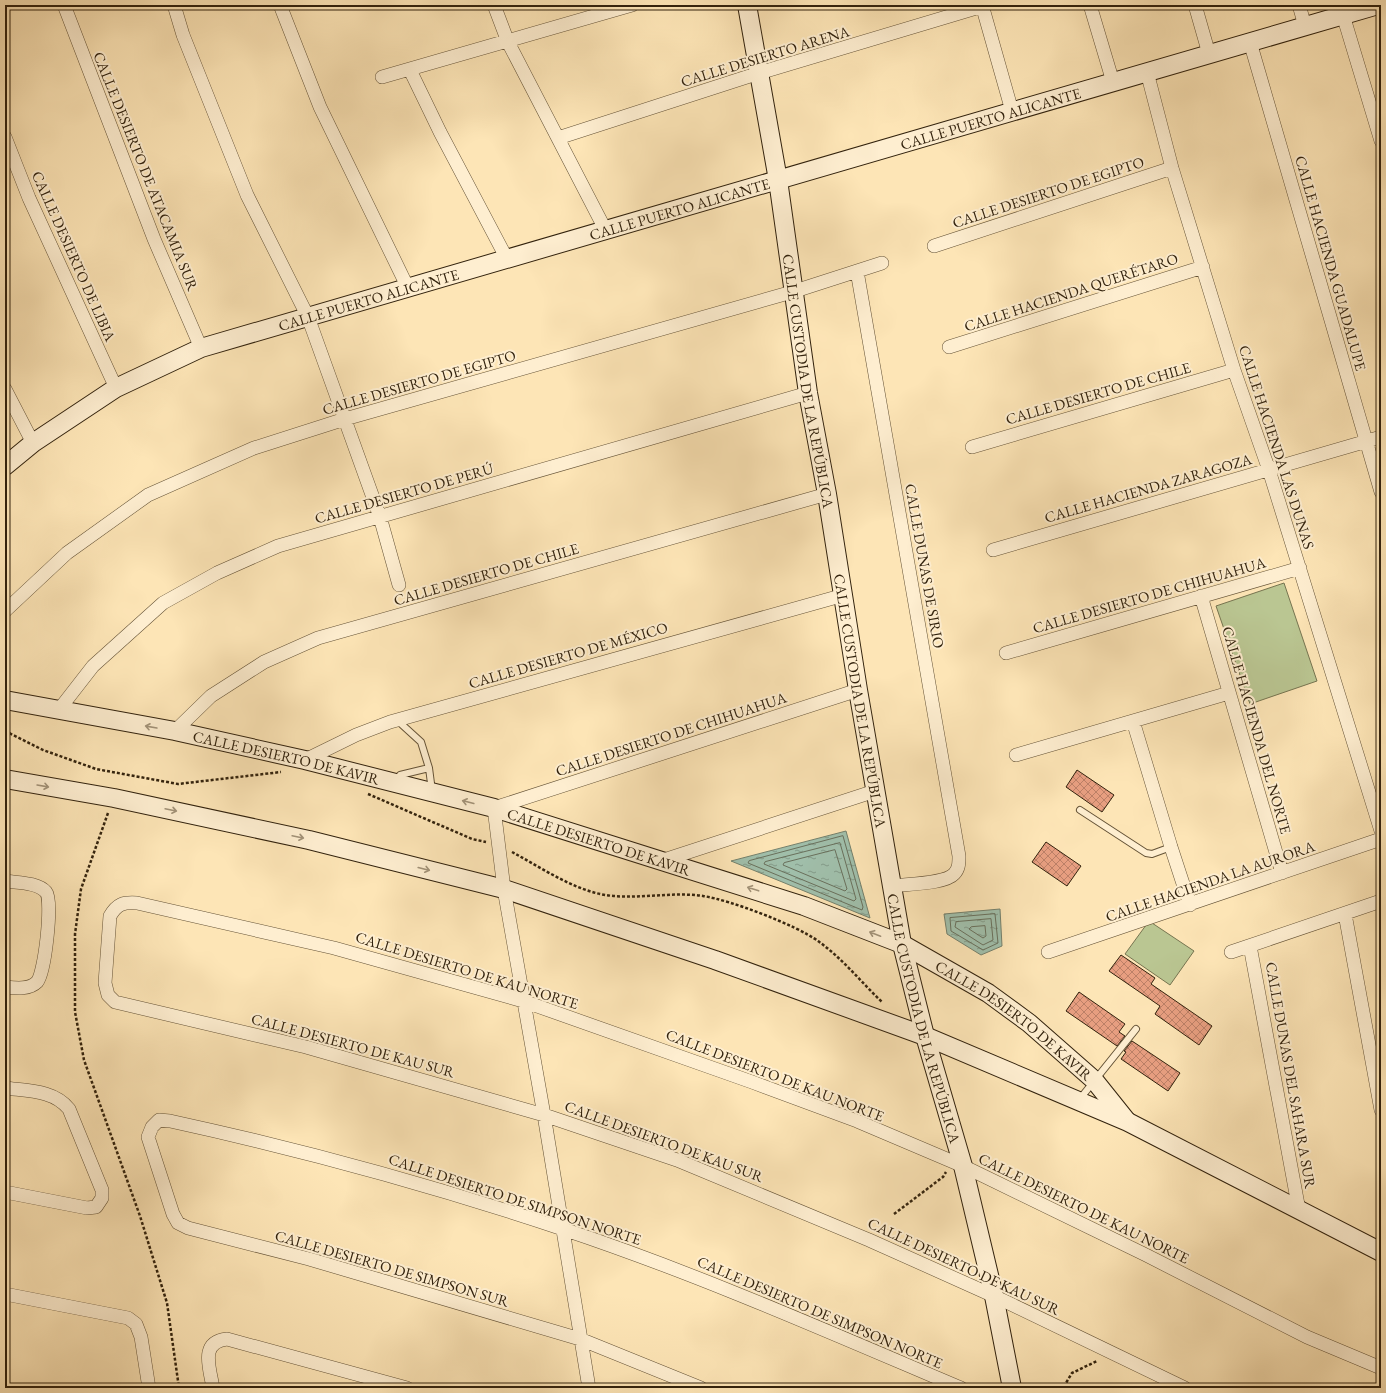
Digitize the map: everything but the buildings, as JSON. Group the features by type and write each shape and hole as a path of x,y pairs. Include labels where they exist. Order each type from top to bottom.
{"street":[{"name":"CALLE DESIERTO DE ATACAMIA SUR","path":"64,5 154,239 201,348"},
{"path":"174,5 186,42 247,195 308,317 380,517 399,585"},
{"path":"280,5 320,108 408,288"},
{"path":"494,5 508,42 606,230"},
{"path":"382,77 508,42 632,5"},
{"name":"CALLE CUSTODIA DE LA REPÚBLICA","path":"747,5 778,180 792,292 808,393 827,494 858,690 902,944 956,1163 994,1296 1012,1388"},
{"path":"1090,5 1113,82"},
{"path":"1195,5 1209,54"},
{"path":"1299,5 1305,26"},
{"name":"CALLE PUERTO ALICANTE","path":"5,466 33,443 116,388 201,348 1378,5"},
{"path":"982,6 1012,111"},
{"name":"CALLE DESIERTO ARENA","path":"558,138 759,73 982,6"},
{"path":"1343,15 1381,141"},
{"name":"CALLE HACIENDA GUADALUPE","path":"1250,42 1381,492"},
{"path":"410,70 440,132 507,259"},
{"name":"CALLE HACIENDA LAS DUNAS","path":"1147,72 1172,168 1234,370 1269,470 1381,831"},
{"name":"CALLE DESIERTO DE LIBIA","path":"5,137 29,198 116,388"},
{"name":"CALLE DESIERTO DE EGIPTO","path":"934,246 1172,168"},
{"name":"CALLE DESIERTO DE EGIPTO","path":"5,611 67,553 148,495 254,448 344,419 792,292 882,263"},
{"name":"CALLE HACIENDA QUERÉTARO","path":"949,347 1203,267"},
{"name":"CALLE DUNAS DE SIRIO","path":"858,271 959,856 959,866 954,874 946,880 892,886"},
{"name":"CALLE DESIERTO DE CHILE","path":"972,447 1234,370"},
{"path":"5,389 33,443"},
{"name":"CALLE DESIERTO DE PERÚ","path":"58,711 93,666 163,603 217,573 278,546 808,393"},
{"name":"CALLE HACIENDA ZARAGOZA","path":"993,550 1381,437"},
{"name":"CALLE DESIERTO DE CHILE","path":"175,731 211,696 264,662 318,638 827,494"},
{"name":"CALLE DESIERTO DE CHIHUAHUA","path":"1006,653 1300,568"},
{"name":"CALLE DESIERTO DE MÉXICO","path":"305,760 356,735 396,720 844,595"},
{"name":"CALLE HACIENDA DEL NORTE","path":"1201,596 1282,873"},
{"name":"CALLE DESIERTO DE CHIHUAHUA","path":"494,808 858,690"},
{"path":"1016,755 1229,693"},
{"name":"CALLE DESIERTO DE KAVIR","path":"5,700 58,711 175,731 305,760 394,782 494,808 664,860 804,906 902,944 988,993 1029,1023 1094,1080 1128,1122"},
{"path":"1133,721 1190,905"},
{"name":"CALLE DESIERTO DE KAVIR","path":"5,779 114,798 309,840 504,889 715,960 925,1036 1128,1122 1381,1252"},
{"path":"664,860 875,791"},
{"path":"494,808 504,889 544,1114 589,1388"},
{"name":"CALLE HACIENDA LA AURORA","path":"1048,952 1381,839"},
{"path":"5,881 39,887 47,893 49,904 43,970 37,982 25,988 5,987"},
{"path":"1231,952 1381,901"},
{"name":"CALLE DESIERTO DE KAU NORTE","path":"124,902 137,903 334,948 523,1001 639,1041 857,1121 956,1163 1146,1255 1307,1337 1381,1368"},
{"name":"CALLE DESIERTO DE KAU SUR","path":"124,902 115,907 110,916 105,983 108,995 115,1002 306,1046 544,1114 677,1160 764,1195 994,1296 1185,1388"},
{"path":"1345,914 1381,1110"},
{"name":"CALLE DUNAS DEL SAHARA SUR","path":"1250,946 1299,1210"},
{"path":"5,1088 53,1095 62,1101 69,1109 102,1190 102,1198 96,1207 87,1208 5,1192"},
{"name":"CALLE DESIERTO DE SIMPSON NORTE","path":"159,1120 170,1120 287,1147 358,1166 563,1229 672,1268 785,1313 960,1388"},
{"name":"CALLE DESIERTO DE SIMPSON SUR","path":"159,1120 152,1127 148,1137 173,1214 178,1223 188,1228 309,1259 580,1339 701,1388"},
{"path":"5,1294 120,1315 128,1318 136,1324 141,1337 149,1388"},
{"path":"213,1388 208,1358 210,1347 217,1340 227,1339 407,1388"}],"lane":[{"path":"396,720 421,742 429,768 432,792"},
{"path":"394,782 400,775 429,768"},
{"path":"1080,810 1146,853 1152,854 1171,847"},
{"path":"1078,1101 1136,1029"}],"path":[{"path":"5,731 43,750 96,769 178,784 288,771"},
{"path":"367,793 472,839 499,845 568,882 601,894 627,896 667,894 704,896 736,905 803,932 832,952 887,1008"},
{"path":"114,798 81,889 75,934 75,1012 84,1060 140,1216 167,1303 179,1388"},
{"path":"894,1214 943,1177 956,1163"},
{"path":"1058,1388 1066,1383 1072,1373 1100,1360 1108,1350"}],"green space":[{"path":"1284,583 1317,681 1250,704 1216,606"},
{"path":"1149,921 1194,951 1170,985 1125,954"}],"water":[{"path":"846,831 870,918 731,861"},
{"path":"1000,909 1002,946 981,955 947,934 944,914"}]}
